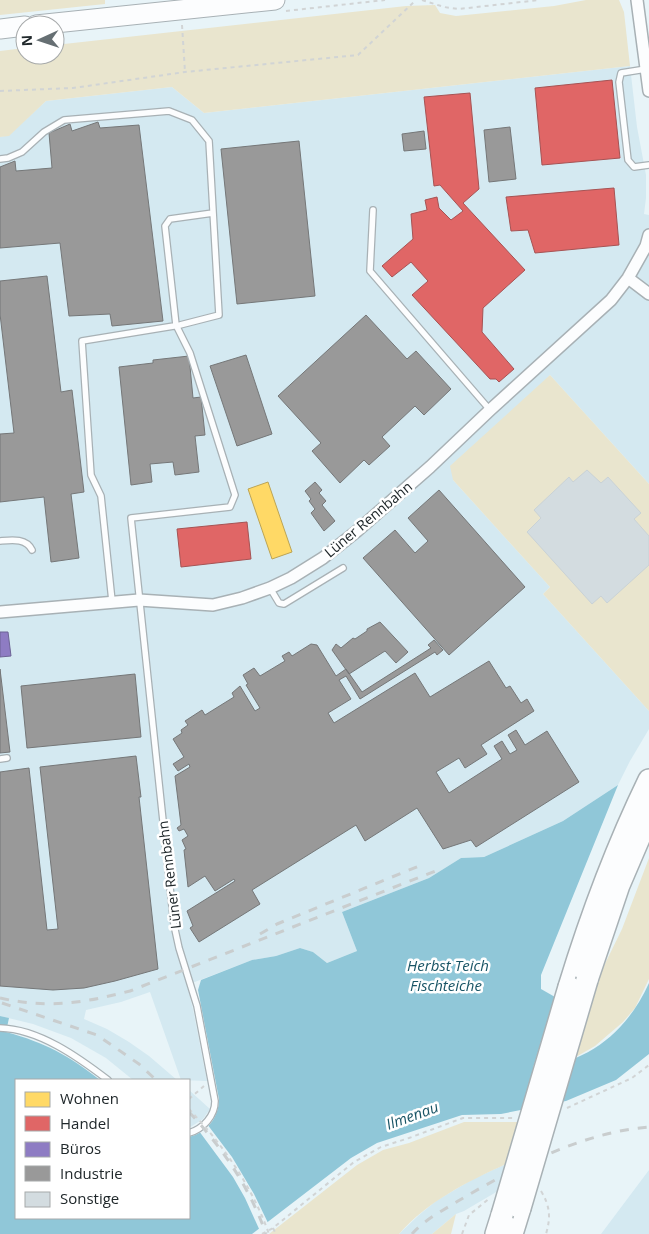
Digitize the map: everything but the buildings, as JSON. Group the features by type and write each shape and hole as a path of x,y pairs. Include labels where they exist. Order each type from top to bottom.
{"highway":[{"path":"578,983 587,929 625,830 649,780"},
{"path":"512,1234 506,1219 578,983 649,815"}],"main road":[{"path":"65,22 238,2 275,0"},
{"path":"0,28 15,27"}],"street":[{"path":"637,0 648,68"},
{"path":"649,52 649,91"},
{"name":"Lüner Rennbahn","path":"0,612 139,600 213,605 242,598 291,578 323,558 357,531 430,467 611,300 628,278 646,246 649,235"},
{"path":"628,278 649,294"}],"lane":[{"path":"648,68 621,73 619,82 628,160 634,167 649,166"},
{"path":"0,159 22,152 44,132 64,120 169,111 192,120 209,141 219,315 176,325 82,341 91,475 101,496 112,602"},
{"path":"373,210 370,271 490,410"},
{"path":"139,600 130,518 230,506 235,495 190,354 176,325 165,226 170,219 213,213"},
{"path":"0,541 19,540 31,546 32,550"},
{"path":"270,588 279,603 284,604 343,568"},
{"name":"Lüner Rennbahn","path":"139,600 174,924 179,948 197,1006 215,1100 210,1118 198,1129 190,1133"},
{"path":"0,759 7,758"},
{"path":"0,1028 23,1032 55,1045 78,1057 107,1079"}],"path":[{"path":"0,91 73,88 185,72 358,55 416,0"},
{"path":"422,0 444,7 459,9 539,0"},
{"path":"182,23 185,72"},
{"path":"564,1109 632,1078 649,1065"},
{"path":"190,1098 197,1091"},
{"path":"190,1110 214,1137 239,1172 260,1211 269,1234"},
{"path":"262,1234 273,1228 323,1185 354,1162 382,1147 463,1118 519,1117"},
{"path":"541,1190 548,1202 549,1224 546,1234"},
{"path":"462,1234 469,1215 496,1193"},
{"path":"273,1228 276,1234"}],"shaded area":[{"path":"0,0 105,0 105,4 0,15"},
{"path":"586,0 619,0 624,12 630,66 204,113 172,87 46,101 9,136 0,137 0,51 15,49 15,65 65,65 65,44 406,6 435,5 440,13 456,16 554,6"},
{"path":"630,66 637,127 646,175 644,214 649,215 649,484 550,375 453,480 550,587 543,594 649,711 649,729 618,785 563,821 484,857 461,858 429,878 342,912 357,951 327,963 313,952 300,948 276,956 252,960 187,985 207,1081 181,1079 150,992 121,1002 86,1010 84,1019 107,1029 129,1042 176,1079 132,1079 106,1058 71,1038 33,1024 0,1016 0,137 9,135 46,101 172,87 204,113"},
{"path":"550,375 649,484 649,711 543,594 550,587 453,480 450,466"},
{"path":"649,858 649,979 635,1008 623,1022 595,1046 574,1058 599,976 622,929"},
{"path":"190,1091 210,1109 203,1119 190,1127"},
{"path":"464,1122 518,1122 506,1164 463,1185 435,1202 410,1222 399,1234 269,1234 357,1165 383,1150 409,1143"},
{"path":"506,1164 498,1191 456,1214 432,1234 399,1234 436,1201 473,1179"},
{"path":"649,1170 649,1234 601,1234"},
{"path":"456,1214 451,1234 432,1234"}],"water":[{"name":"Fischteiche","path":"618,785 541,975 541,989 555,997 533,1068 571,1060 603,1042 629,1016 640,1001 649,983 649,1054 616,1080 566,1101 501,1114 462,1115 377,1143 351,1158 252,1234 0,1234 0,1016 9,1018 6,1032 45,1045 99,1079 15,1079 15,1219 190,1219 190,1137 201,1132 211,1123 217,1112 219,1099 198,990 201,980 252,960 276,956 300,948 313,952 327,963 357,951 342,912 429,878 461,858 484,857 563,821"}],"pier":[{"path":"207,1124 232,1157 254,1194 269,1225 260,1231 233,1177 199,1131"}],"railway":[{"path":"260,934 277,924 419,866"},
{"path":"0,998 50,1004 97,999 130,991 443,868"},
{"path":"2,1003 97,1035 139,1064 155,1079"},
{"path":"190,1113 213,1139 234,1169 252,1200 266,1234"},
{"path":"412,1234 428,1220 458,1201 526,1164 599,1136 649,1127"}],"water label":[{"name":"Herbst Teich","path":"448,965"},
{"name":"Ilmenau","path":"412,1115"}]}
